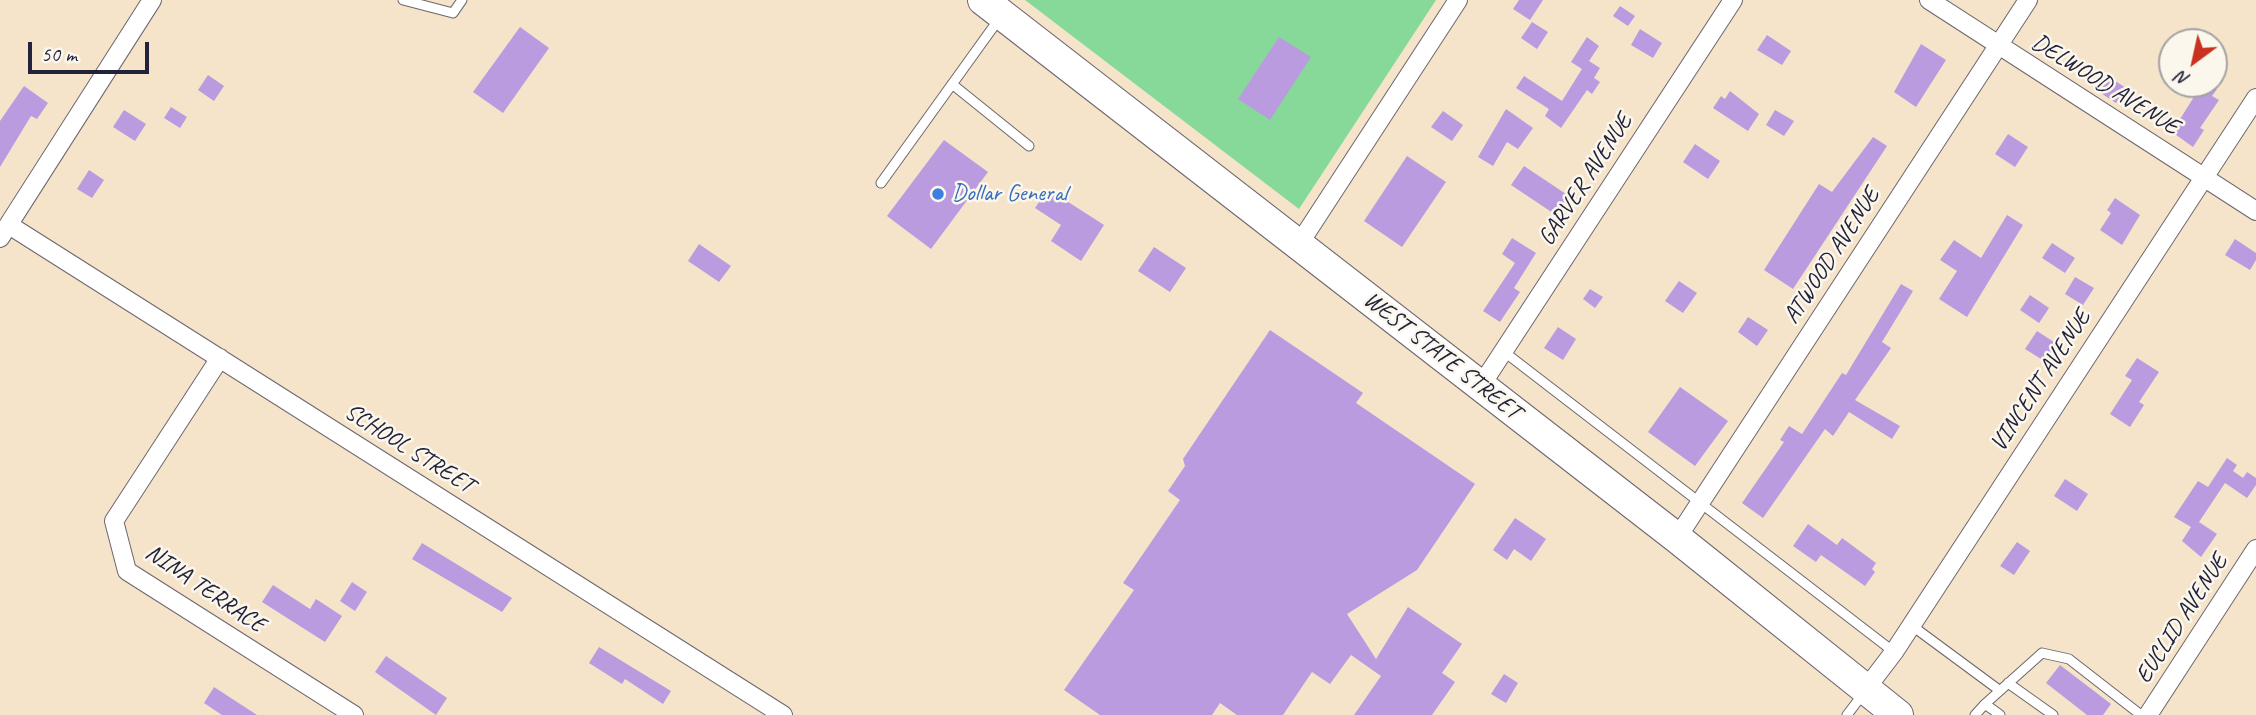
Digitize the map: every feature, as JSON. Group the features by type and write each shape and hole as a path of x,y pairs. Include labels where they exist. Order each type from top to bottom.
{"main road":[{"name":"WEST STATE STREET","path":"993,7 1677,538 1898,715"}],"street":[{"path":"4,231 152,0"},
{"path":"1299,244 1458,0"},
{"name":"GARVER AVENUE","path":"1480,387 1733,0"},
{"name":"DELWOOD AVENUE","path":"1929,0 2256,211"},
{"name":"ATWOOD AVENUE","path":"1677,538 2028,0"},
{"name":"VINCENT AVENUE","path":"1865,690 1894,652 2256,98"},
{"name":"SCHOOL STREET","path":"4,231 220,358 783,715"},
{"name":"NINA TERRACE","path":"220,358 114,521 127,571 354,715"},
{"name":"EUCLID AVENUE","path":"2148,715 2256,549"}],"lane":[{"path":"403,0 453,13 462,0"},
{"path":"881,183 952,84 993,7"},
{"path":"952,84 1029,146"},
{"path":"1503,351 1894,652"},
{"path":"1911,625 2000,691"},
{"path":"1975,715 2042,653 2069,659 2141,715"},
{"path":"2008,683 2053,715"},
{"path":"1847,715 1865,690"},
{"path":"1985,704 2000,715"}],"green space":[{"path":"1025,0 1436,0 1299,209"}],"building":[{"path":"1519,0 1543,0 1530,20 1513,9"},
{"path":"1620,6 1635,16 1628,26 1613,16"},
{"path":"1532,22 1548,32 1537,49 1521,38"},
{"path":"520,27 549,48 503,113 473,92"},
{"path":"1640,29 1662,43 1653,58 1631,45"},
{"path":"1767,35 1791,51 1782,65 1757,50"},
{"path":"1279,37 1311,57 1270,120 1238,99"},
{"path":"1587,37 1599,46 1589,61 1600,68 1594,78 1600,82 1592,94 1587,90 1561,128 1545,116 1549,109 1516,88 1524,76 1562,101 1582,69 1571,62"},
{"path":"1921,44 1946,60 1916,107 1894,92"},
{"path":"2103,73 2126,88 2116,103 2093,88"},
{"path":"208,75 224,86 214,101 198,90"},
{"path":"24,86 48,103 37,119 31,116 0,167 0,121"},
{"path":"1730,91 1759,114 1748,131 1713,108 1721,96 1725,99"},
{"path":"2193,98 2219,100 2200,128 2204,130 2193,147 2172,132"},
{"path":"171,107 187,117 180,128 164,118"},
{"path":"1506,109 1533,128 1518,149 1507,142 1493,166 1478,157"},
{"path":"124,110 146,124 135,141 113,127"},
{"path":"1775,110 1794,121 1784,136 1766,125"},
{"path":"1443,111 1463,125 1452,141 1431,127"},
{"path":"2008,134 2028,147 2015,167 1995,154"},
{"path":"1873,137 1887,146 1793,289 1764,270 1819,184 1832,192"},
{"name":"Dollar General","path":"944,140 988,172 931,249 887,216"},
{"path":"1695,144 1720,161 1708,179 1683,162"},
{"path":"1407,156 1446,182 1402,247 1364,221"},
{"path":"1524,166 1569,196 1556,215 1511,185"},
{"path":"89,170 104,180 92,198 77,189"},
{"path":"1048,189 1104,225 1081,261 1051,241 1061,225 1035,208"},
{"path":"2115,198 2140,215 2122,245 2100,230 2111,213 2107,210"},
{"path":"2007,215 2023,225 1967,317 1939,299 1957,271 1940,260 1954,240 1981,258"},
{"path":"1512,238 1536,253 1514,288 1520,292 1500,322 1483,311 1515,263 1502,254"},
{"path":"2235,239 2256,253 2256,260 2250,270 2225,255"},
{"path":"2052,243 2075,258 2065,273 2042,258"},
{"path":"699,244 731,266 719,282 688,261"},
{"path":"1154,247 1186,268 1170,292 1138,271"},
{"path":"2075,277 2094,288 2083,305 2065,294"},
{"path":"1679,281 1697,293 1683,313 1665,301"},
{"path":"1901,284 1913,291 1882,342 1891,348 1855,400 1900,426 1892,439 1849,412 1833,436 1825,429 1763,518 1742,503 1784,442 1780,440 1789,426 1802,434 1842,373 1846,375"},
{"path":"1590,289 1603,297 1595,308 1583,299"},
{"path":"2030,295 2049,308 2039,323 2020,310"},
{"path":"1748,317 1768,330 1757,346 1738,332"},
{"path":"1558,327 1576,339 1563,360 1544,348"},
{"path":"1270,330 1363,393 1356,403 1475,484 1417,570 1347,614 1376,659 1408,607 1462,644 1442,673 1455,682 1432,715 1354,715 1381,676 1351,655 1330,684 1312,672 1283,715 1237,715 1220,703 1212,715 1100,715 1064,690 1134,590 1123,583 1180,500 1168,491 1185,466 1183,459"},
{"path":"2037,331 2057,344 2046,362 2025,349"},
{"path":"2137,358 2159,372 2139,402 2144,405 2130,427 2110,414 2132,380 2125,376"},
{"path":"1680,387 1728,421 1695,466 1648,432"},
{"path":"2227,458 2237,465 2233,471 2243,478 2247,472 2256,478 2256,485 2247,498 2225,483 2199,522 2217,534 2201,557 2182,541 2191,527 2174,517 2198,481 2208,487"},
{"path":"2065,479 2088,494 2077,511 2054,496"},
{"path":"1515,518 1546,539 1531,561 1514,549 1507,560 1493,550"},
{"path":"1808,524 1837,545 1842,538 1876,563 1872,569 1875,572 1865,586 1821,555 1816,562 1793,546"},
{"path":"2017,542 2030,551 2014,575 2000,566"},
{"path":"422,543 512,598 502,612 412,559"},
{"path":"352,582 367,592 355,611 340,601"},
{"path":"273,585 310,609 316,599 342,616 325,642 262,602"},
{"path":"599,647 671,691 663,704 625,679 622,684 589,663"},
{"path":"386,656 447,698 436,715 375,672"},
{"path":"2060,665 2111,704 2103,715 2087,715 2046,683"},
{"path":"1504,674 1518,683 1506,703 1491,694"},
{"path":"214,687 257,715 222,715 204,703"}],"place":[{"name":"Dollar General","path":"938,194"}]}
